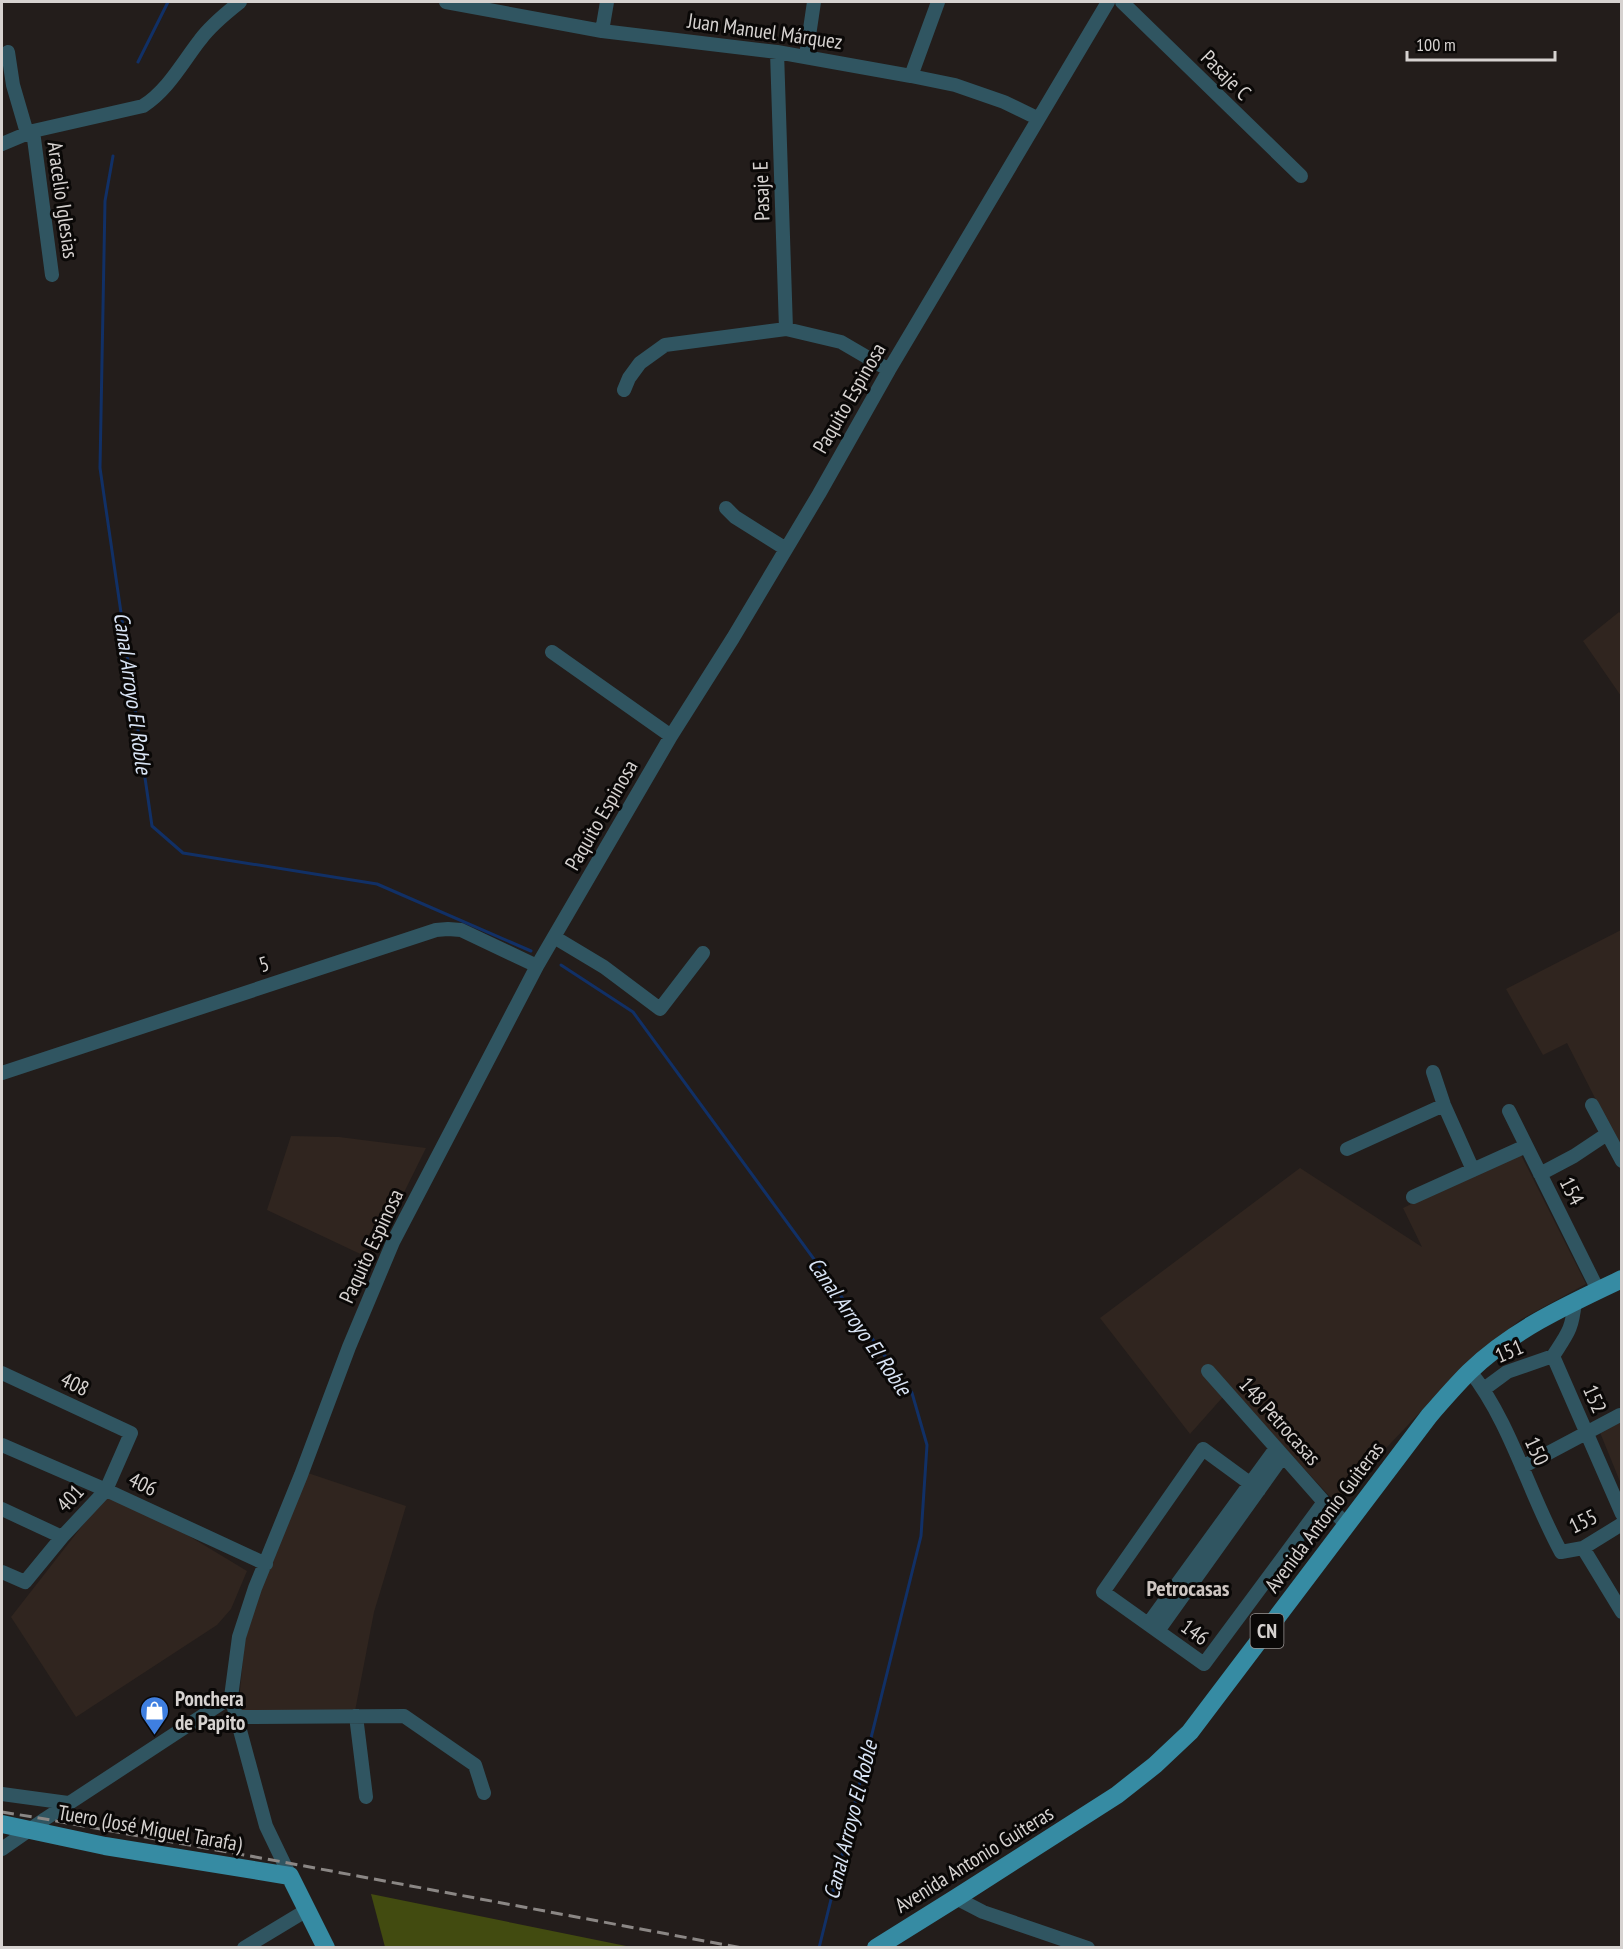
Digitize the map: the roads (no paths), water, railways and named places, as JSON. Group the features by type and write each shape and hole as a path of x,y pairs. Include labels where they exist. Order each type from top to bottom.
{"main road":[{"name":"Avenida Antonio Guiteras","path":"876,1947 1117,1795 1155,1765 1190,1732 1429,1416 1470,1371 1548,1315 1622,1279"},
{"name":"Tuero (José Miguel Tarafa)","path":"2,1824 105,1846 290,1876"},
{"path":"290,1876 326,1947"}],"street":[{"path":"2,144 30,132 130,109 149,102 179,70 201,39 225,13 240,2"},
{"name":"Juan Manuel Márquez","path":"446,2 602,31 806,56 911,76 955,85 1004,102 1037,118"},
{"path":"602,31 607,2"},
{"path":"806,56 814,2"},
{"path":"911,76 938,2"},
{"name":"Paquito Espinosa","path":"231,1697 239,1637 255,1588 349,1347 393,1242 537,966 671,736 786,549 1037,118 1108,2"},
{"name":"Pasaje C","path":"1122,2 1301,176"},
{"name":"Aracelio Iglesias","path":"8,52 7,86 30,132 52,275"},
{"name":"Pasaje E","path":"777,52 786,329"},
{"path":"624,390 629,378 640,363 665,345 786,329 841,342 889,370"},
{"path":"726,508 735,517 786,549"},
{"path":"552,652 671,736"},
{"name":"5","path":"2,1072 436,930 448,928 461,930 537,966"},
{"path":"554,937 604,967 660,1010 703,953"},
{"path":"1433,1072 1444,1105 1473,1170"},
{"path":"1347,1149 1444,1105"},
{"path":"1592,1105 1622,1161"},
{"name":"154","path":"1509,1111 1598,1290"},
{"path":"1540,1174 1574,1156 1607,1134"},
{"path":"1413,1197 1526,1146"},
{"path":"1554,1356 1573,1323 1575,1301"},
{"name":"151","path":"1484,1389 1507,1372 1554,1356"},
{"name":"152","path":"1554,1356 1622,1514"},
{"name":"148 Petrocasas","path":"1208,1371 1346,1524"},
{"name":"150","path":"1470,1371 1484,1389 1561,1552"},
{"name":"408","path":"2,1373 131,1433"},
{"path":"1522,1467 1620,1414"},
{"name":"401","path":"2,1572 25,1582 62,1537 106,1490 131,1433"},
{"name":"406","path":"2,1445 266,1564"},
{"name":"146","path":"1255,1487 1203,1449 1103,1592 1204,1664 1324,1502"},
{"path":"1153,1627 1280,1452"},
{"path":"2,1509 62,1537"},
{"name":"155","path":"1561,1552 1583,1548 1622,1524"},
{"path":"1583,1548 1622,1612"},
{"path":"2,1849 68,1803 231,1697 266,1826 290,1876"},
{"path":"356,1716 366,1797"},
{"path":"236,1717 404,1716 475,1765 484,1792"},
{"path":"2,1794 68,1803"},
{"path":"956,1898 983,1912 1088,1947"},
{"path":"244,1947 307,1910"}],"waterway":[{"name":"Canal Arroyo El Roble","path":"138,62 168,2"},
{"name":"Canal Arroyo El Roble","path":"113,156 105,201 100,468 152,826 183,853 377,884 531,951"},
{"name":"Canal Arroyo El Roble","path":"561,965 633,1012 912,1393 927,1445 921,1536 819,1948"}],"railway":[{"path":"2,1812 742,1948"}],"place":[{"name":"Ponchera de Papito","path":"154,1736"}],"district":[{"name":"Petrocasas","path":"1188,1588"}]}
